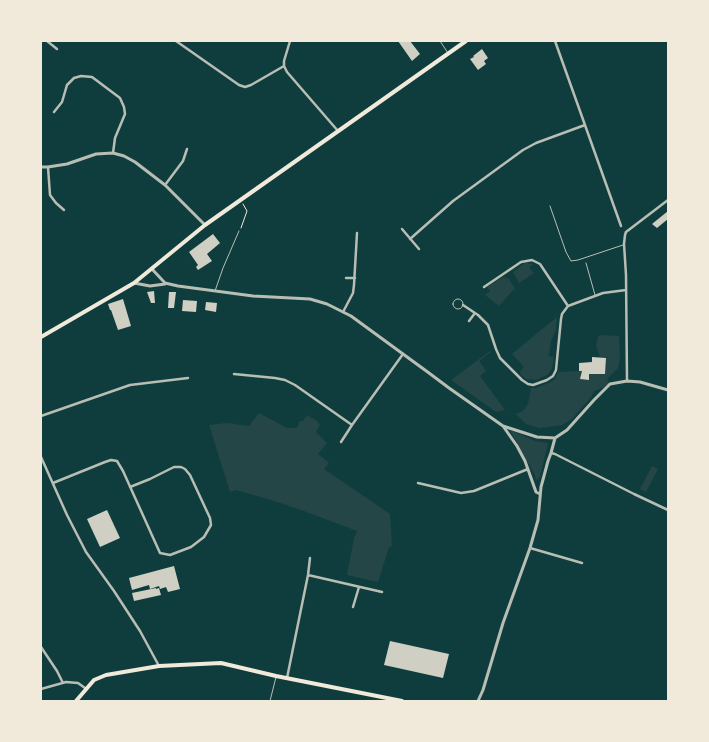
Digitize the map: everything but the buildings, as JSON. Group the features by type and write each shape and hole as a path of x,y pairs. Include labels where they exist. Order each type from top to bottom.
{"main road":[{"path":"41,337 134,283 205,225 466,41"},
{"path":"76,701 94,680 106,675 159,666 221,663 402,701"}],"street":[{"path":"47,41 57,49"},
{"path":"176,41 246,87 284,66"},
{"path":"290,41 284,62 287,72 339,132"},
{"path":"556,41 621,226"},
{"path":"54,112 62,102 67,85 74,78 81,76 92,77 120,98 124,107 125,114 115,138 113,153"},
{"path":"410,239 453,200 523,150 536,143 585,126"},
{"path":"165,185 183,161 187,150"},
{"path":"41,167 66,164 96,154 113,153 124,156 165,185 205,225"},
{"path":"48,167 50,195 64,210"},
{"path":"628,380 625,235 626,232 668,200"},
{"path":"402,229 419,249"},
{"path":"343,312 353,294 357,233"},
{"path":"484,288 522,262 532,260 540,264 568,306"},
{"path":"152,269 165,284"},
{"path":"346,278 355,278"},
{"path":"134,283 150,286 165,284 253,296 310,299 327,304 343,312 503,426 537,437 555,438 567,430 610,384 628,380 668,390"},
{"path":"463,305 488,325 497,353 505,363 522,380 528,384 533,384 543,382 553,376 557,366 562,314 568,306 595,296 626,290"},
{"path":"469,321 475,313"},
{"path":"341,442 403,354"},
{"path":"234,374 285,380 352,425"},
{"path":"41,416 130,385 188,378"},
{"path":"503,426 517,446 536,492 540,494"},
{"path":"478,701 530,548 538,520 541,486 555,438"},
{"path":"552,453 668,510"},
{"path":"41,457 86,552 114,590 159,666"},
{"path":"54,483 111,460 117,462 120,464 130,487 160,553 170,555 191,547 204,537 211,526 210,518 190,475 181,467 174,467 130,487"},
{"path":"418,483 461,493 474,491 528,469"},
{"path":"530,548 582,563"},
{"path":"287,678 310,558"},
{"path":"308,575 382,592"},
{"path":"353,607 359,587"},
{"path":"41,647 63,683"},
{"path":"41,689 74,682 86,688"}],"lane":[{"path":"440,41 448,53"},
{"path":"550,206 571,261 624,244"},
{"path":"215,292 222,268 240,230"},
{"path":"586,263 595,296"},
{"path":"459,298 463,305 457,309 453,306 453,302 459,298"},
{"path":"270,701 276,676"}],"path":[{"path":"240,230 247,211 241,200"}],"shaded area":[{"path":"525,263 534,264 529,267 534,273 519,283 513,272"},
{"path":"503,277 508,278 515,288 499,306 485,295 490,291 487,287"},
{"path":"557,317 556,330 551,341 549,356 554,357 552,369 547,375 536,380 526,379 520,374 524,367 512,354"},
{"path":"601,335 619,336 620,358 618,368 607,379 609,383 594,391 572,419 562,425 540,428 526,424 516,414 523,411 528,404 531,388 549,383 555,379 558,372 579,371 605,374 606,358 600,357 596,346 598,337"},
{"path":"490,351 479,361 486,371 480,376 505,410 496,412 451,380"},
{"path":"259,413 287,428 297,428 300,421 303,421 307,415 317,421 320,425 316,432 327,443 318,454 329,463 324,469 390,514 392,546 389,547 378,582 347,575 357,531 268,499 236,490 230,492 209,425 227,423 249,426"},
{"path":"513,431 535,441 548,443 540,477 536,481 535,475 511,432"},
{"path":"652,466 658,469 646,492 640,489"}]}
